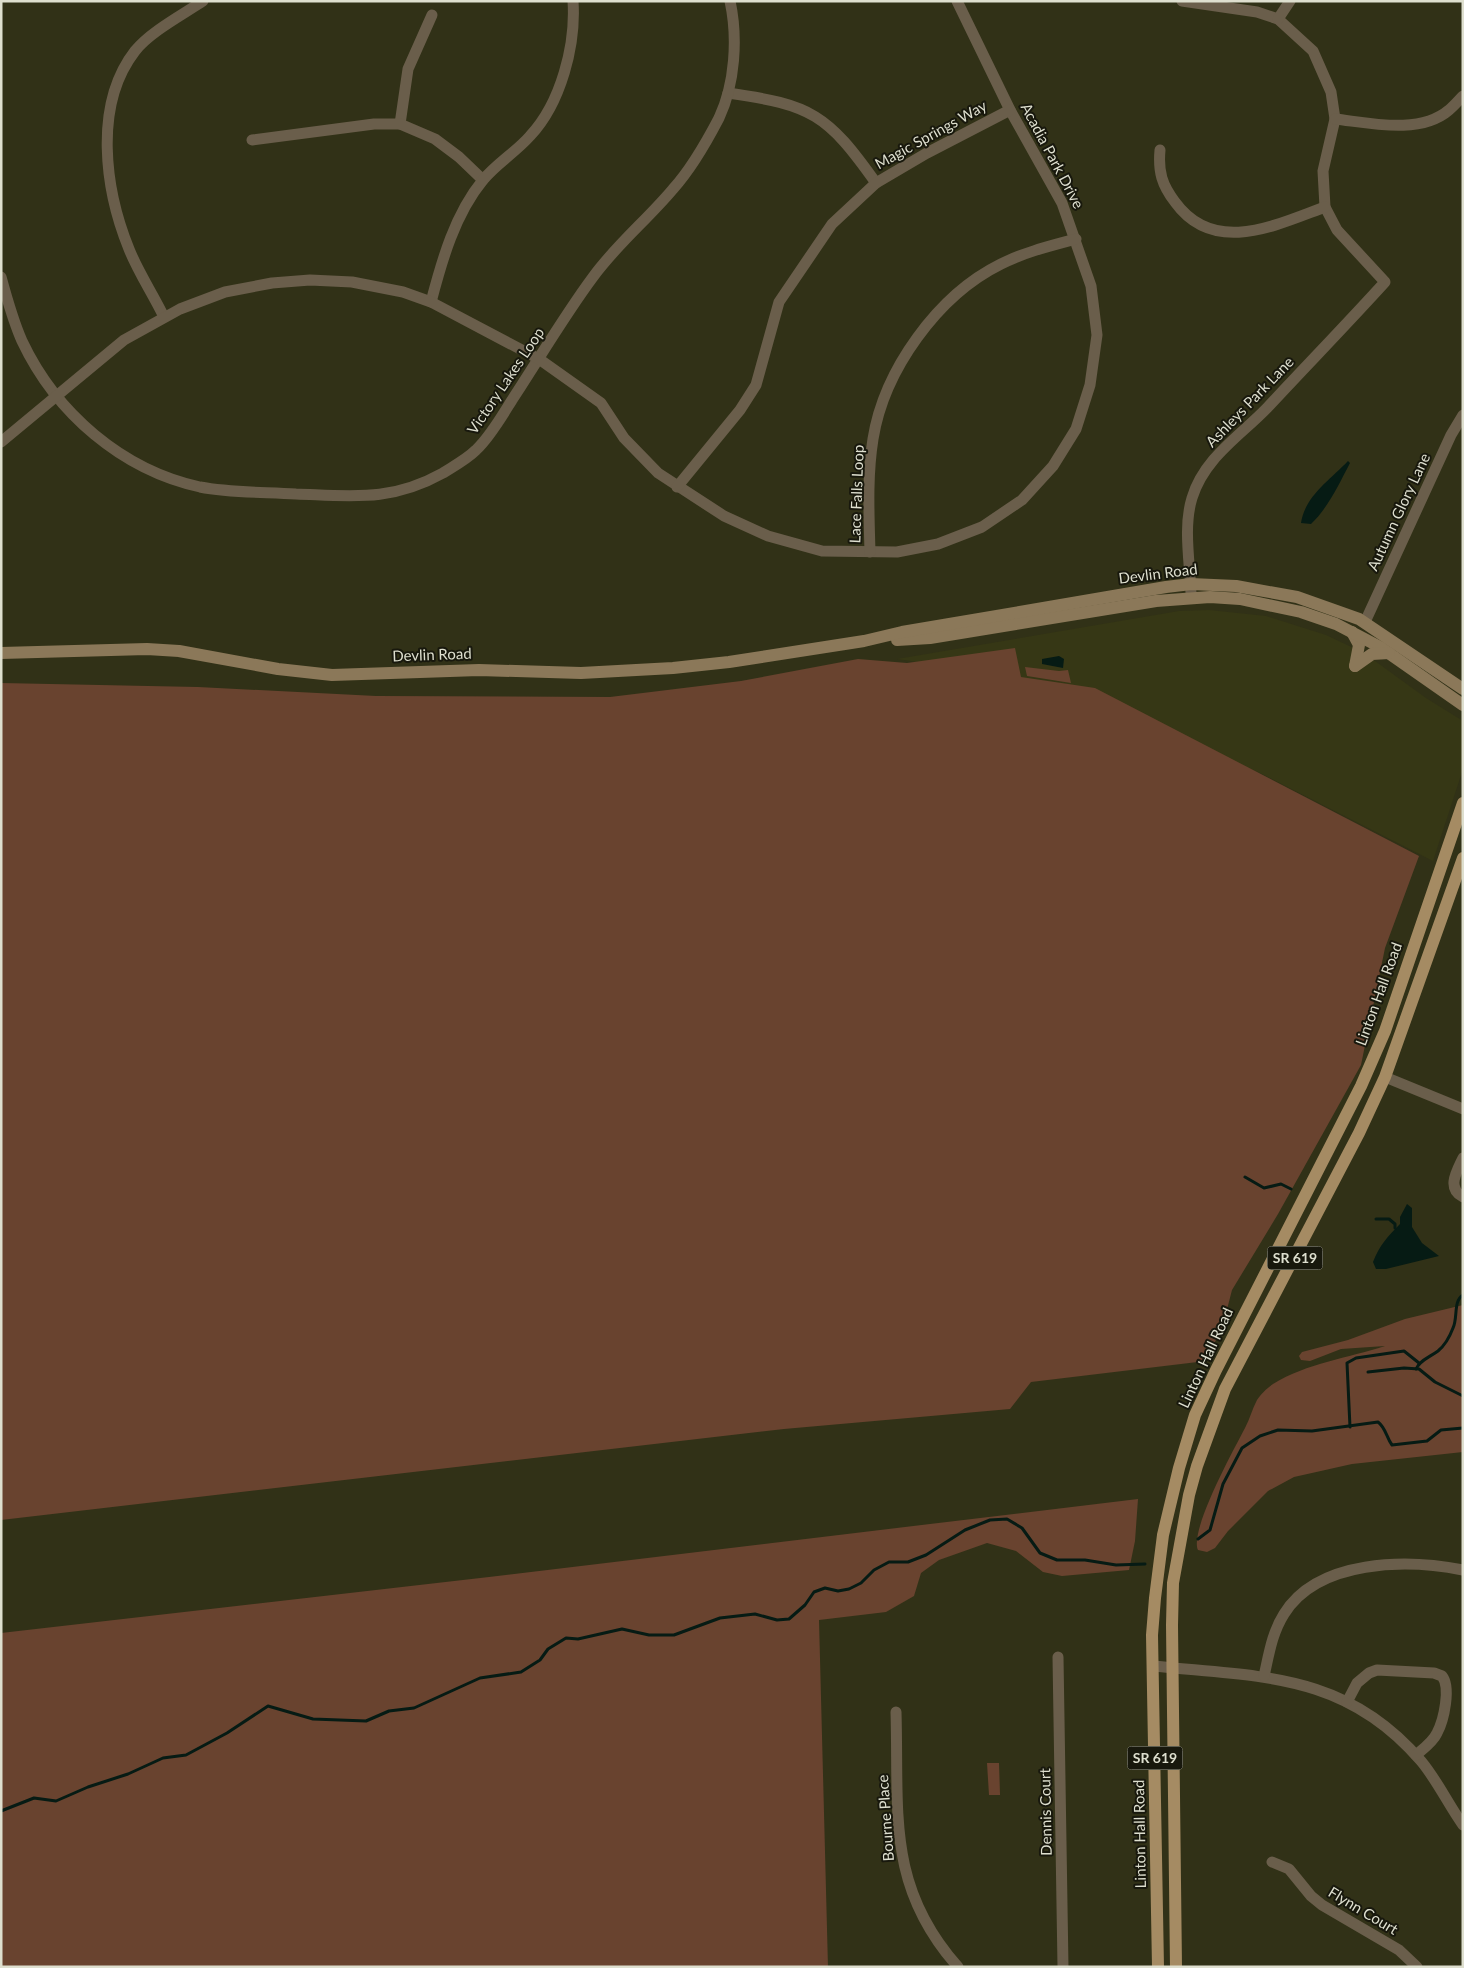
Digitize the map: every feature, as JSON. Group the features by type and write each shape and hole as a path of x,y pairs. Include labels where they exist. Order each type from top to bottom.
{"main road":[{"name":"Devlin Road","path":"1,653 155,650 204,655 278,669 332,675 479,670 581,672 682,667 864,641 902,632 1191,584 1236,586 1282,594 1327,606 1366,622 1463,689"},
{"name":"Devlin Road","path":"864,641 930,638 1191,597 1225,597 1301,612 1352,632 1388,653 1463,705"},
{"path":"1352,632 1359,644 1356,666 1372,654 1388,653"},
{"name":"Linton Hall Road","path":"1158,1967 1152,1635 1163,1535 1179,1468 1196,1415 1220,1361 1365,1077 1385,1032 1463,803"},
{"name":"Linton Hall Road","path":"1176,1967 1171,1668 1173,1583 1181,1532 1197,1466 1225,1390 1350,1150 1385,1077 1463,858"}],"street":[{"path":"164,317 130,250 117,214 107,146 110,110 120,76 136,50 160,30 203,1"},
{"path":"431,302 442,260 461,215 483,180 531,135 549,109 571,51 575,21 573,1"},
{"name":"Victory Lakes Loop","path":"1,277 22,341 57,397 82,424 108,446 137,464 165,477 201,487 241,491 343,498 383,495 422,484 447,471 477,450 594,275 674,188 700,153 720,115 728,93 734,46 730,1"},
{"name":"Acadia Park Drive","path":"1,442 124,340 164,317 225,292 272,283 310,280 352,282 403,292 431,302 539,359 601,403 624,438 640,457 677,487 724,516 768,536 822,551 897,552 938,544 982,527 1022,500 1053,466 1076,429 1090,386 1097,335 1091,286 1062,203 1010,110 957,1"},
{"path":"1160,150 1158,168 1164,187 1179,207 1202,226 1226,234 1243,232 1278,224 1325,207 1323,171 1336,119 1331,92 1313,51 1278,19 1256,12 1182,1"},
{"path":"1278,19 1290,1"},
{"path":"400,124 408,69 432,16"},
{"path":"728,93 795,106 818,117 836,132 876,183"},
{"path":"1336,119 1393,125 1422,123 1448,111 1463,96"},
{"name":"Magic Springs Way","path":"677,487 740,410 756,385 779,302 798,271 832,224 876,183 926,152 1010,110"},
{"path":"252,140 374,124 400,124 435,139 459,157 483,180"},
{"name":"Ashleys Park Lane","path":"1191,597 1189,514 1192,498 1208,467 1225,445 1264,410 1384,282 1338,230 1325,207"},
{"name":"Lace Falls Loop","path":"870,552 869,501 873,438 887,391 906,354 930,321 965,288 1000,264 1039,249 1076,239"},
{"name":"Autumn Glory Lane","path":"1366,622 1451,435 1463,415"},
{"path":"1385,1077 1463,1109"},
{"path":"1463,1158 1454,1189 1463,1197"},
{"path":"1264,1676 1271,1643 1284,1613 1304,1591 1317,1583 1350,1571 1397,1564 1423,1564 1463,1570"},
{"name":"Dennis Court","path":"1058,1657 1063,1967"},
{"path":"1154,1666 1264,1676 1309,1686 1347,1702 1391,1732 1416,1755 1463,1825"},
{"path":"1347,1702 1362,1677 1377,1670 1434,1673 1442,1676 1448,1686 1441,1723 1432,1740 1416,1755"},
{"name":"Bourne Place","path":"896,1712 898,1820 904,1871 924,1920 936,1940 958,1967"},
{"name":"Flynn Court","path":"1272,1862 1289,1869 1322,1905 1399,1950 1418,1967"}],"shaded area":[{"path":"1348,461 1350,463 1323,511 1311,524 1301,523 1303,513 1313,497"},
{"path":"1209,610 1266,616 1326,635 1364,653 1426,698 1463,721 1463,769 1433,861 1258,772 1021,677 897,659 1179,611"},
{"path":"1015,648 1021,677 1095,688 1419,856 1385,948 1361,1065 1278,1214 1232,1290 1223,1325 1206,1361 1031,1382 1010,1409 784,1429 1,1520 1,683 198,687 376,696 610,697 741,681 858,659 907,663"},
{"path":"1059,656 1064,659 1063,668 1042,664 1042,659"},
{"path":"1025,667 1059,671 1068,670 1071,683 1027,676"},
{"path":"1407,1204 1412,1208 1412,1227 1422,1243 1439,1256 1386,1269 1376,1269 1373,1262 1375,1256 1384,1242 1400,1224 1400,1217"},
{"path":"1463,1305 1463,1452 1352,1464 1294,1477 1268,1491 1228,1531 1215,1548 1207,1552 1198,1550 1197,1540 1206,1509 1258,1398 1273,1384 1300,1371 1385,1346 1341,1349 1310,1361 1301,1360 1299,1356 1302,1352 1348,1340 1405,1319"},
{"path":"1138,1499 1135,1541 1129,1570 1062,1576 1043,1572 1016,1551 987,1543 939,1560 921,1573 914,1596 886,1612 819,1620 828,1967 1,1967 1,1633 489,1577"},
{"path":"987,1763 999,1763 1000,1795 989,1795"}],"waterway":[{"path":"1245,1177 1264,1188 1281,1184 1291,1189"},
{"path":"1376,1219 1389,1219 1395,1224 1395,1228"},
{"path":"1416,1369 1447,1341 1454,1324 1458,1301 1463,1295"},
{"path":"1350,1427 1347,1363 1356,1358 1404,1351 1419,1363"},
{"path":"1368,1372 1404,1368 1419,1369 1435,1382 1463,1396"},
{"path":"1198,1539 1210,1530 1223,1484 1242,1448 1260,1436 1278,1430 1312,1431 1378,1422 1383,1427 1392,1445 1427,1441 1441,1430 1463,1428"},
{"path":"1,1811 34,1798 56,1801 88,1787 128,1774 163,1758 186,1755 227,1733 268,1706 313,1719 366,1721 389,1711 414,1708 480,1678 521,1672 540,1660 548,1649 566,1638 578,1639 622,1629 649,1635 674,1635 720,1618 755,1614 777,1620 789,1619 805,1605 814,1592 825,1588 838,1591 849,1589 861,1583 874,1570 889,1562 908,1562 926,1555 965,1530 990,1520 1007,1519 1022,1528 1040,1553 1057,1560 1085,1560 1116,1565 1145,1564"}]}
